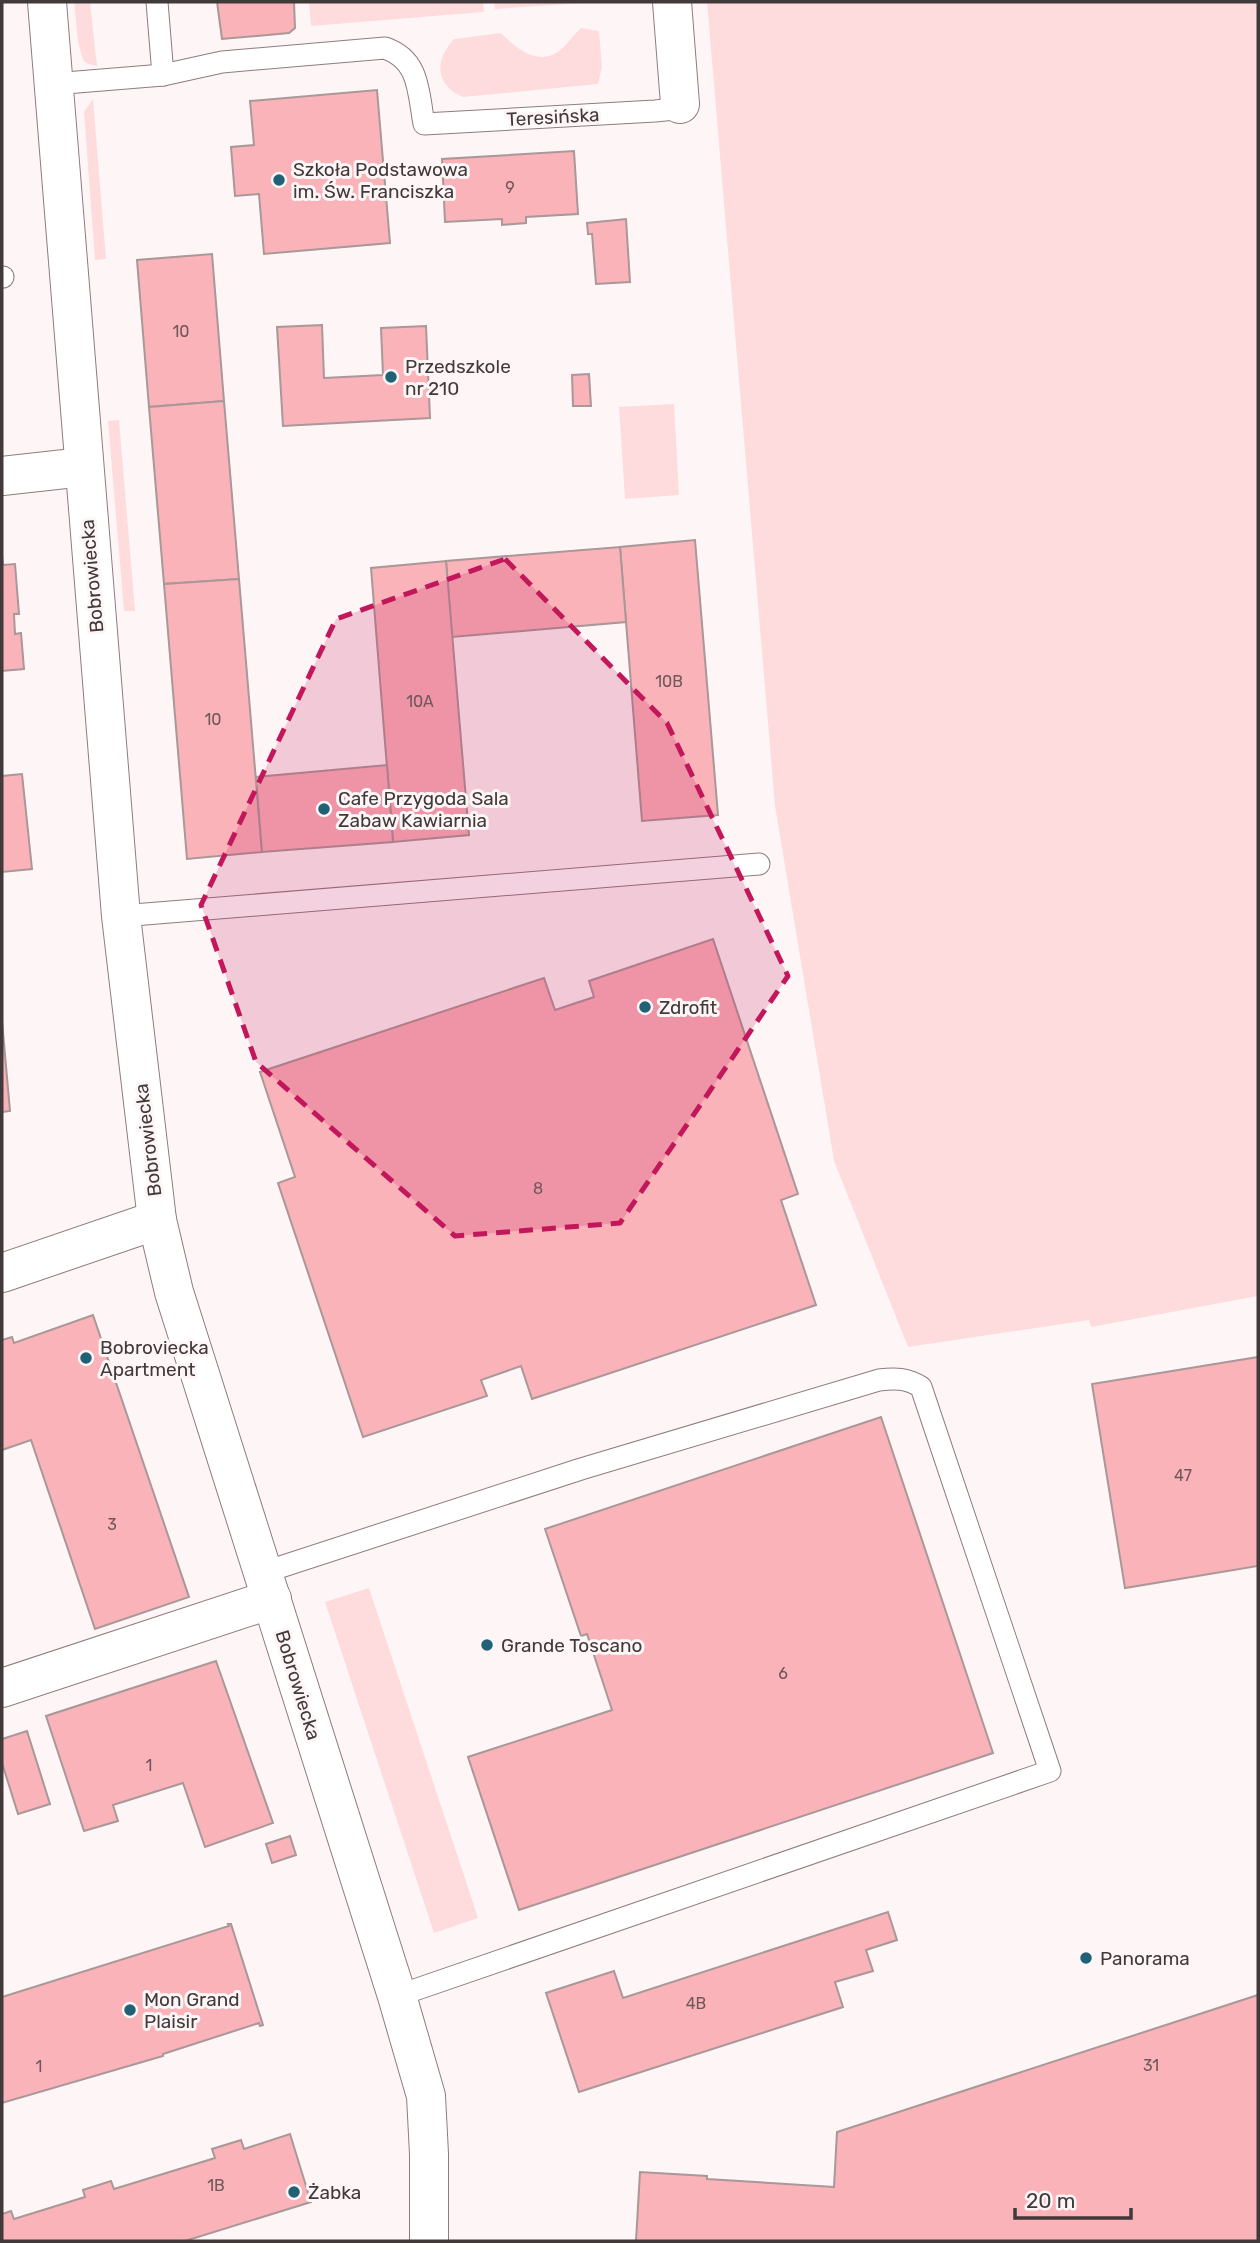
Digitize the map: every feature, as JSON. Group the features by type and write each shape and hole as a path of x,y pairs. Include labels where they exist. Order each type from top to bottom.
{"street":[{"name":"Bobrowiecka","path":"47,2 121,916 157,1220 174,1292 397,1996 426,2096 429,2241"},
{"path":"671,2 680,104"},
{"path":"2,476 83,467"},
{"path":"2,1273 157,1220"},
{"path":"2,1688 267,1586"}],"lane":[{"path":"53,84 163,75 158,2"},
{"name":"Teresińska","path":"163,75 222,62 385,48 398,53 414,71 424,124 655,111 675,109 680,104"},
{"path":"121,916 759,864"},
{"path":"267,1586 580,1469 853,1387 888,1379 912,1381 921,1387 1050,1771 397,1996"}],"highlighted area":[{"path":"505,559 667,723 788,976 620,1223 455,1236 256,1062 201,905 336,619"}],"shaded area":[{"path":"74,2 90,2 97,66 83,60 78,42"},
{"path":"309,2 483,2 484,12 311,26"},
{"path":"494,2 598,2 495,9"},
{"path":"707,2 1258,2 1258,1296 1091,1327 1089,1320 908,1347 834,1161 775,806"},
{"path":"581,28 599,31 602,67 598,84 463,97 447,86 440,72 443,56 454,39 501,33 519,49 541,57 559,51"},
{"path":"93,99 106,259 95,260 84,112"},
{"path":"674,404 679,495 625,499 619,407"},
{"path":"119,420 135,611 124,611 108,421"},
{"path":"369,1588 478,1918 434,1933 325,1602"}],"building":[{"path":"217,2 294,2 295,28 289,33 222,39"},
{"path":"377,90 390,243 264,254 259,194 235,196 231,147 254,145 250,101"},
{"path":"574,151 578,214 526,217 526,223 502,225 502,219 445,222 442,159"},
{"path":"626,219 630,282 596,284 592,234 588,234 587,223"},
{"path":"212,254 224,401 149,407 137,260"},
{"name":"Przedszkole nr 210","path":"322,325 324,378 383,375 381,328 426,326 430,418 283,426 277,327"},
{"path":"589,374 591,406 573,406 572,375"},
{"path":"224,401 239,579 164,584 149,407"},
{"path":"695,540 718,815 642,821 620,547"},
{"path":"620,547 626,622 452,637 446,561"},
{"path":"2,555 3,565 15,564 19,614 14,614 15,634 21,633 24,669 2,671"},
{"path":"446,561 469,835 393,842 371,568"},
{"path":"239,579 262,852 187,859 164,584"},
{"name":"Cafe Przygoda Sala Zabaw Kawiarnia","path":"387,765 393,842 262,852 256,777"},
{"path":"22,774 32,869 2,872 2,776"},
{"path":"713,939 798,1194 781,1200 816,1305 532,1399 521,1366 481,1380 487,1396 363,1437 278,1183 295,1177 260,1072 544,978 555,1010 594,997 589,981"},
{"path":"2,1021 10,1111 2,1112"},
{"path":"93,1315 189,1597 95,1629 31,1440 2,1450 2,1340 12,1337 14,1343"},
{"path":"1258,1357 1258,1566 1125,1588 1092,1384"},
{"path":"881,1417 993,1753 519,1910 468,1757 612,1710 587,1634 581,1636 545,1529"},
{"path":"216,1661 273,1823 205,1847 183,1783 113,1805 118,1821 84,1831 46,1716"},
{"path":"27,1731 50,1804 18,1814 2,1763 2,1739"},
{"path":"290,1836 296,1855 272,1863 266,1844"},
{"path":"888,1912 897,1940 866,1950 873,1971 835,1982 843,2007 579,2092 546,1993 614,1971 623,1998"},
{"name":"Mon Grand Plaisir","path":"228,1924 231,1924 263,2025 260,2026 259,2023 163,2056 2,2103 2,1997 229,1926"},
{"path":"1258,1995 1258,2241 636,2241 640,2172 834,2187 837,2132"},
{"path":"290,2134 311,2202 185,2241 2,2241 2,2214 11,2211 14,2219 85,2197 83,2190 111,2181 114,2189 215,2158 212,2149 241,2140 244,2149"}],"place":[{"name":"Szkoła Podstawowa im. Św. Franciszka","path":"279,180"},
{"name":"Przedszkole nr 210","path":"391,377"},
{"name":"Cafe Przygoda Sala Zabaw Kawiarnia","path":"324,809"},
{"name":"Zdrofit","path":"645,1007"},
{"name":"Bobroviecka Apartment","path":"86,1358"},
{"name":"Grande Toscano","path":"487,1645"},
{"name":"Panorama","path":"1086,1958"},
{"name":"Mon Grand Plaisir","path":"130,2010"},
{"name":"Żabka","path":"294,2192"}]}
